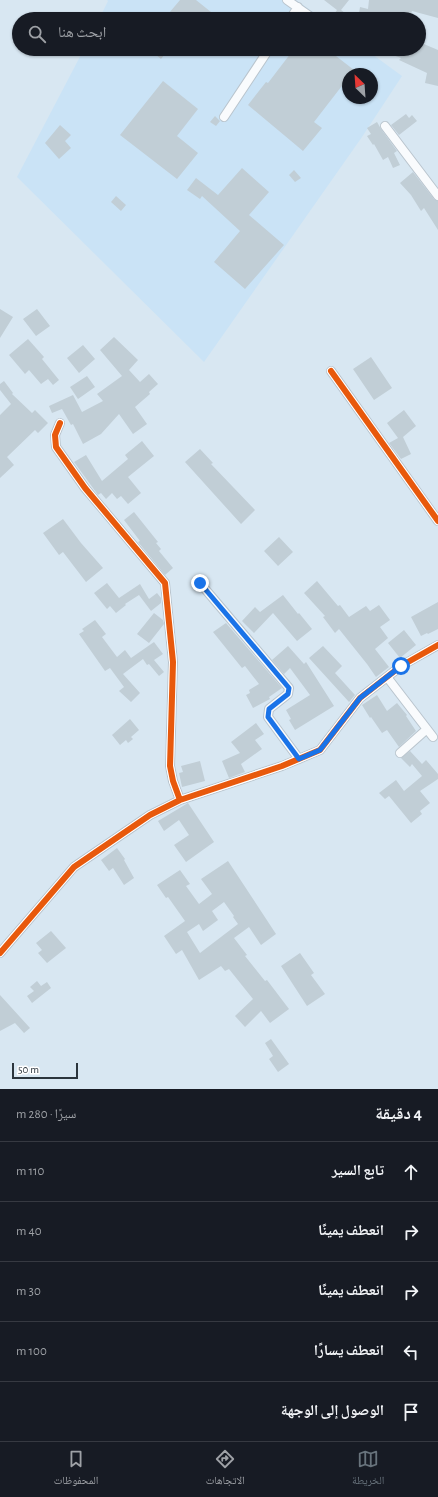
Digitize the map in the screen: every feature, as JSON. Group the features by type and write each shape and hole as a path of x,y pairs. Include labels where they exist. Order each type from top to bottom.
{"street":[{"path":"287,0 304,12"},
{"path":"295,12 298,8"},
{"path":"224,116 265,56"},
{"path":"385,126 438,196"},
{"path":"331,371 438,521"},
{"path":"60,423 55,435 56,447 85,488 165,583 173,662 170,766 173,781 180,800"},
{"path":"200,583 289,688 288,694 269,709 268,717 299,759"},
{"path":"0,953 74,868 150,815 180,800 282,766 320,750 360,698 401,666 438,646"},
{"path":"387,677 433,737"},
{"path":"400,753 427,729"}],"shaded area":[{"path":"107,0 296,0 313,12 102,12 108,1"},
{"path":"80,56 375,56 402,76 362,137 204,362 17,177"}],"building":[{"path":"180,0 196,0 211,12 170,12"},
{"path":"324,0 349,0 341,10 344,12 336,12 337,10"},
{"path":"369,0 438,0 438,18 426,15 426,12 359,12 360,7 368,9"},
{"path":"426,45 438,50 438,86 425,83 427,73 399,60 401,58 396,56 426,56"},
{"path":"289,56 336,56 351,68 342,68 342,86 314,122 322,128 303,151 248,105 266,82 268,83"},
{"path":"163,81 198,109 177,136 198,153 177,179 120,135"},
{"path":"406,114 409,118 412,115 417,121 399,135 391,125"},
{"path":"215,116 220,121 216,126 210,122"},
{"path":"377,122 397,151 394,153 400,165 393,168 388,157 383,160 374,144 373,145 367,136 371,134 367,128"},
{"path":"60,125 71,135 65,141 71,148 59,159 45,143"},
{"path":"242,168 269,192 249,215 284,245 245,289 214,262 240,231 202,196 200,199 187,190 196,178 218,195"},
{"path":"294,170 301,178 295,182 289,175"},
{"path":"413,172 434,199 438,201 438,230 424,208 421,211 411,195 400,183"},
{"path":"116,196 126,205 121,211 111,202"},
{"path":"0,309 13,317 0,338"},
{"path":"37,309 50,326 36,336 23,319"},
{"path":"114,337 138,360 129,370 140,382 149,374 158,384 149,392 150,394 135,407 147,424 133,434 119,414 101,434 83,444 73,424 71,425 62,409 52,413 49,406 73,395 82,412 103,401 97,394 122,376 100,350"},
{"path":"28,339 44,357 42,359 59,380 53,385 48,379 41,384 29,370 25,374 9,355"},
{"path":"83,345 95,359 79,373 67,358"},
{"path":"371,357 392,388 374,400 353,369"},
{"path":"87,376 95,387 78,399 70,387"},
{"path":"4,381 13,393 12,394 32,413 35,410 48,423 38,433 35,430 7,457 14,465 0,478 0,415 11,404 0,390 0,384"},
{"path":"404,410 416,426 403,437 411,454 401,459 389,443 398,438 387,423"},
{"path":"142,441 154,456 128,477 141,493 128,504 121,496 117,499 112,493 106,499 101,493 98,495 74,462 86,455 102,481 128,459 125,455"},
{"path":"200,449 213,463 211,464 255,510 241,524 185,462"},
{"path":"134,512 158,542 156,543 161,549 159,551 173,568 165,575 138,542 140,541 124,520"},
{"path":"63,519 81,543 103,568 86,582 63,552 59,555 43,533"},
{"path":"279,537 293,552 278,566 264,551"},
{"path":"317,581 338,606 340,605 349,617 366,606 370,611 379,605 390,620 380,627 388,638 375,649 389,667 376,677 339,629 335,633 323,617 325,616 304,593"},
{"path":"107,583 119,598 140,584 149,599 157,593 161,598 161,603 151,611 139,595 125,604 126,605 116,613 110,606 107,609 94,593"},
{"path":"283,595 312,629 297,641 273,613 254,633 242,621 255,607 260,612"},
{"path":"438,602 438,629 421,636 411,617"},
{"path":"154,613 163,620 164,624 149,643 137,634"},
{"path":"95,620 106,634 102,637 117,657 125,650 131,658 154,642 163,654 154,660 164,672 159,676 143,659 123,674 140,693 131,702 119,691 124,687 110,668 105,671 79,634 84,631 82,629"},
{"path":"226,623 282,688 269,697 270,699 253,708 246,695 250,693 249,690 259,684 245,666 242,668 213,632"},
{"path":"404,630 416,645 400,658 388,643"},
{"path":"288,646 304,664 306,662 334,706 295,730 289,720 291,719 286,710 310,695 290,668 284,674 272,660"},
{"path":"323,646 342,666 335,673 355,695 349,702 309,658"},
{"path":"377,695 387,711 397,703 407,715 406,716 416,731 399,747 387,730 382,733 362,705"},
{"path":"130,719 139,730 131,737 133,739 128,743 126,740 120,745 112,735"},
{"path":"256,723 264,734 255,740 262,749 241,764 245,772 229,778 222,761 240,753 231,742"},
{"path":"410,751 422,764 426,760 438,774 438,779 420,791 430,803 420,811 422,814 411,823 389,796 385,799 379,793 396,780 404,791 422,776 412,764 410,767 401,758"},
{"path":"200,761 205,781 182,787 179,773 183,772 181,766"},
{"path":"188,803 214,842 186,862 174,845 189,835 179,820 164,831 158,821"},
{"path":"117,848 125,859 124,860 134,878 124,885 113,868 109,871 101,860"},
{"path":"228,861 276,934 261,945 249,927 234,938 247,955 245,956 265,981 267,980 289,1009 270,1023 261,1011 245,1027 235,1016 253,999 229,969 225,971 221,966 199,980 182,950 176,954 164,936 185,921 168,897 166,898 157,885 180,870 190,884 186,886 199,904 212,894 201,879","holes":["224,902 234,916 233,917 238,924 200,953 187,932 199,924 203,931 218,920 212,911"]},
{"path":"51,931 66,948 47,963 38,953 42,950 36,943"},
{"path":"300,953 314,973 311,975 325,994 307,1006 281,966"},
{"path":"37,981 41,986 47,982 51,988 32,1003 27,996 34,991 30,987"},
{"path":"0,995 30,1028 24,1033 15,1023 0,1031"},
{"path":"271,1039 289,1064 278,1072 269,1059 273,1056 265,1043"}],"cycle path":[{"path":"331,371 438,521"},
{"path":"60,423 55,435 56,447 85,488 165,583 173,662 170,766 173,781 180,800"},
{"path":"0,953 74,867 150,815 180,800 282,766 320,750 360,698 401,666 438,645"}],"route":[{"path":"200,583 289,688 288,694 269,709 268,717 299,759 320,750 360,698 401,666"}]}
